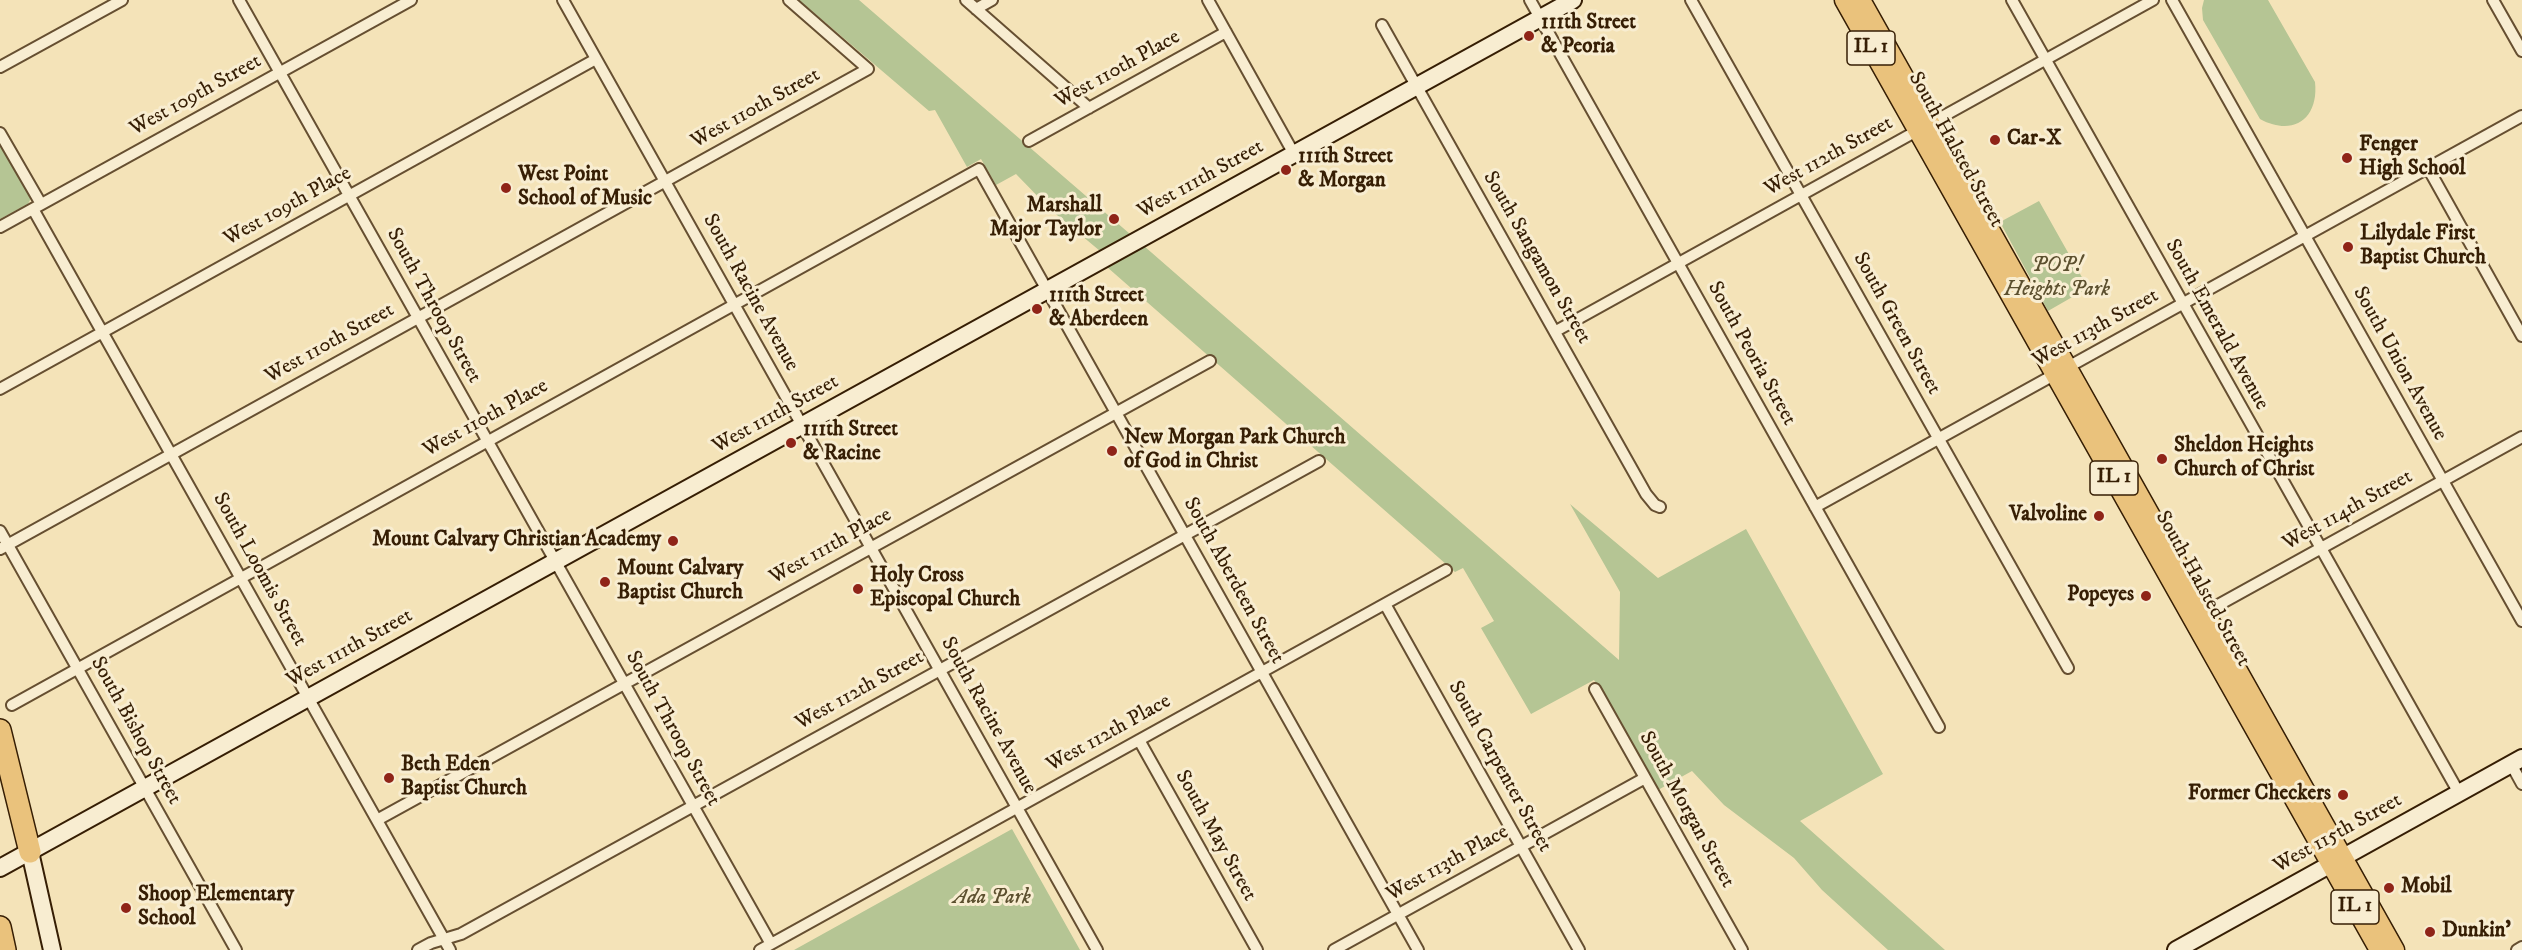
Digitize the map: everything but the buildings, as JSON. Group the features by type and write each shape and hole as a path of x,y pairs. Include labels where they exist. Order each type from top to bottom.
{"highway":[{"path":"0,730 27,853"},
{"path":"0,927 5,950"}],"main road":[{"name":"West 111th Street","path":"0,868 1573,0"},
{"name":"South Halsted Street","path":"1844,0 1924,127 2337,861 2395,950"},
{"name":"South Halsted Street","path":"1861,0 1924,127"},
{"name":"West 115th Street","path":"2176,950 2516,761"},
{"path":"27,853 52,950"},
{"name":"South Halsted Street","path":"2337,861 2379,950"}],"street":[{"path":"0,67 122,0"},
{"name":"South Throop Street","path":"239,0 771,944"},
{"name":"West 109th Street","path":"0,227 411,0"},
{"name":"South Racine Avenue","path":"563,0 1097,950"},
{"name":"West 110th Street","path":"4,547 868,69 789,0"},
{"path":"966,0 1089,108"},
{"path":"976,9 992,0"},
{"path":"1208,0 1294,154"},
{"name":"South Peoria Street","path":"1530,0 1938,727"},
{"name":"South Green Street","path":"1691,0 2067,668"},
{"name":"South Emerald Avenue","path":"2012,0 2459,793"},
{"name":"West 112th Street","path":"1556,330 2152,0"},
{"name":"South Union Avenue","path":"2172,0 2522,621"},
{"path":"2493,0 2522,51"},
{"name":"South Sangamon Street","path":"1382,25 1556,330 1646,494 1655,505 1660,507"},
{"name":"West 110th Place","path":"1029,141 1226,32"},
{"name":"West 109th Place","path":"0,389 596,59"},
{"name":"West 113th Street","path":"1815,507 2522,116"},
{"name":"South Loomis Street","path":"0,133 102,332 450,950"},
{"path":"2428,168 2522,336"},
{"name":"West 110th Place","path":"12,705 979,169"},
{"name":"South Aberdeen Street","path":"979,169 1418,950"},
{"name":"West 111th Place","path":"377,820 1210,361"},
{"name":"West 114th Street","path":"2199,616 2522,437"},
{"name":"West 112th Street","path":"418,950 461,934 1319,461"},
{"name":"South Bishop Street","path":"0,531 4,547 77,668 236,950"},
{"name":"West 112th Place","path":"760,950 1446,570"},
{"name":"South Carpenter Street","path":"1385,604 1580,950"},
{"name":"South Morgan Street","path":"1595,689 1742,950"},
{"name":"South May Street","path":"1139,740 1257,950"},
{"path":"2516,761 2522,784"},
{"name":"West 113th Place","path":"1334,950 1645,778"},
{"path":"2517,950 2522,947"}],"green space":[{"path":"799,0 859,0 1130,234 1100,251 1051,210 1016,174 996,185 981,159 967,167 935,110 929,111"},
{"path":"2204,0 2268,0 2315,82 2313,106 2301,121 2283,126 2260,119 2203,20"},
{"path":"0,141 31,198 28,204 0,219"},
{"name":"POP! Heights Park","path":"2039,201 2088,288 2048,311 2000,222"},
{"path":"1144,246 1619,660 1620,592 1570,504 1658,578 1746,529 1883,774 1800,821 1945,950 1888,950 1822,890 1794,858 1724,805 1692,771 1658,790 1594,680 1531,714 1481,628 1494,621 1463,568 1455,572 1107,267"},
{"name":"Ada Park","path":"1012,829 1080,950 794,950"}],"place":[{"name":"111th Street & Peoria","path":"1529,36"},
{"name":"Car-X","path":"1995,140"},
{"name":"Fenger High School","path":"2347,158"},
{"name":"111th Street & Morgan","path":"1286,170"},
{"name":"West Point School of Music","path":"506,188"},
{"name":"Marshall Major Taylor","path":"1114,219"},
{"name":"Lilydale First Baptist Church","path":"2348,247"},
{"name":"111th Street & Aberdeen","path":"1037,309"},
{"name":"111th Street & Racine","path":"791,443"},
{"name":"New Morgan Park Church of God in Christ","path":"1112,451"},
{"name":"Sheldon Heights Church of Christ","path":"2162,459"},
{"name":"Valvoline","path":"2099,516"},
{"name":"Mount Calvary Christian Academy","path":"673,541"},
{"name":"Mount Calvary Baptist Church","path":"605,582"},
{"name":"Holy Cross Episcopal Church","path":"858,589"},
{"name":"Popeyes","path":"2146,596"},
{"name":"Beth Eden Baptist Church","path":"389,778"},
{"name":"Former Checkers","path":"2343,795"},
{"name":"Mobil","path":"2389,888"},
{"name":"Shoop Elementary School","path":"126,908"},
{"name":"Dunkin'","path":"2430,932"}]}
